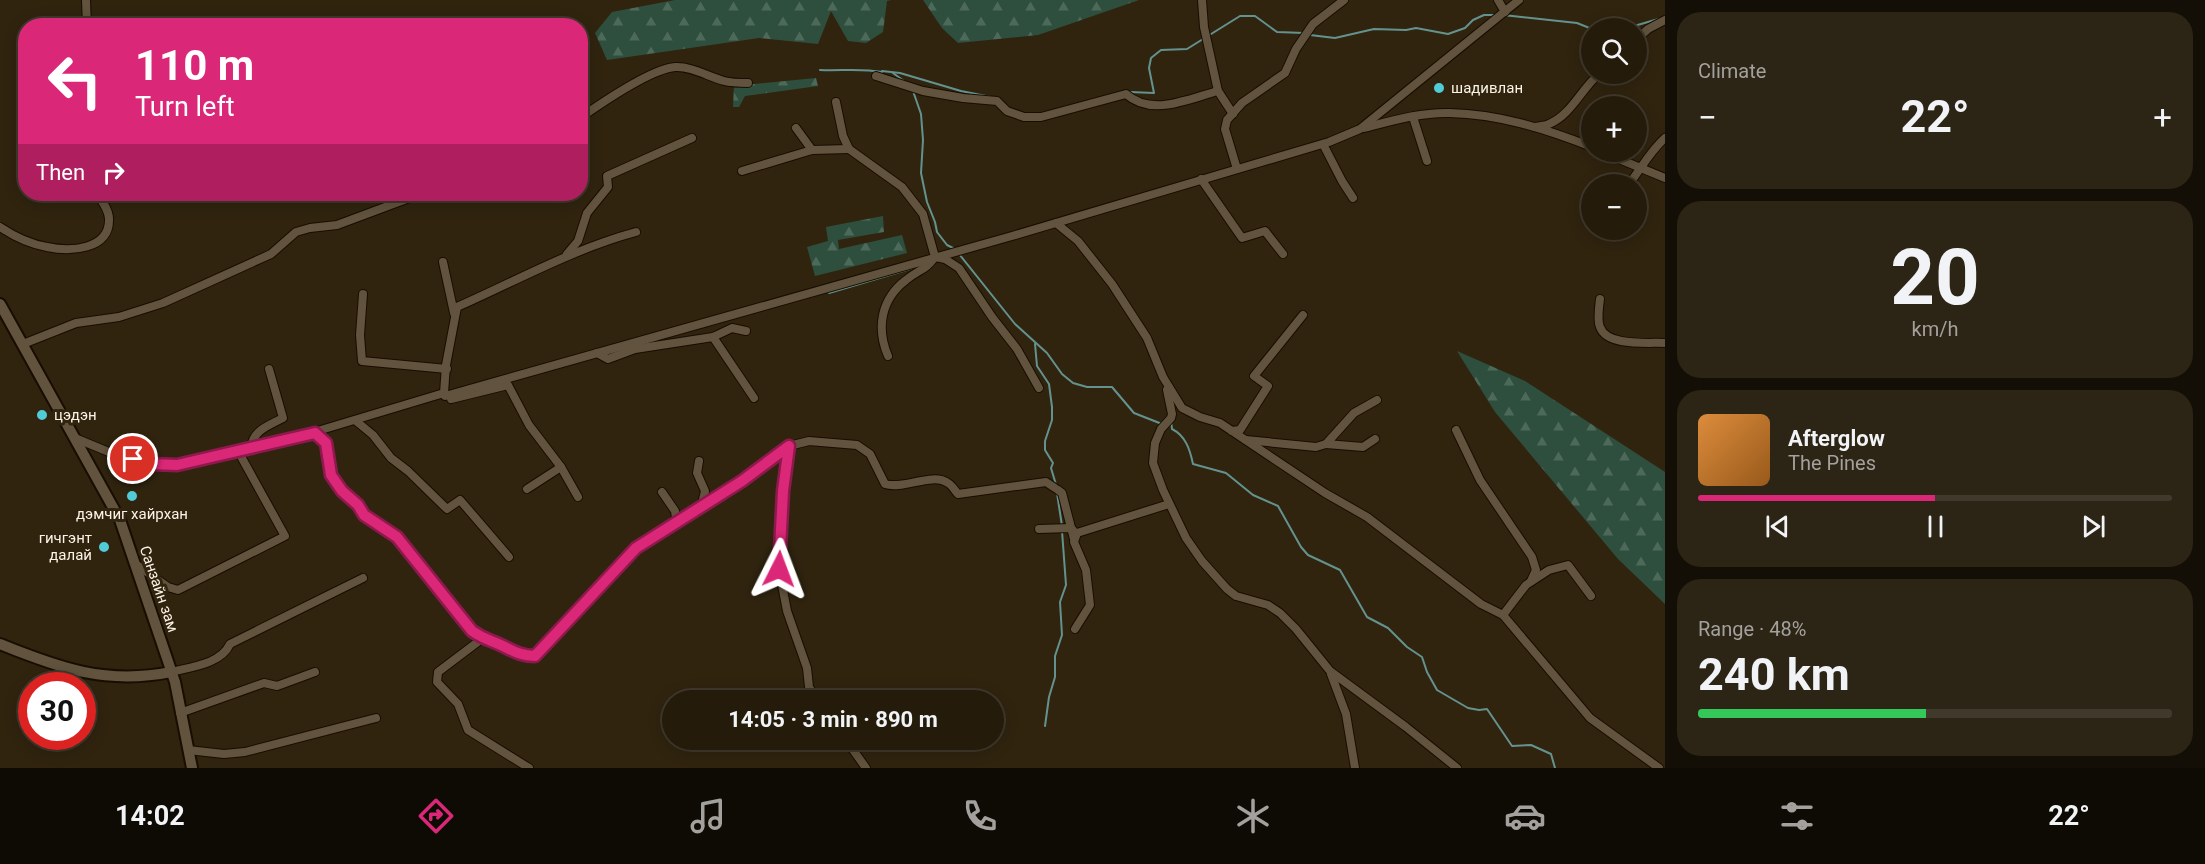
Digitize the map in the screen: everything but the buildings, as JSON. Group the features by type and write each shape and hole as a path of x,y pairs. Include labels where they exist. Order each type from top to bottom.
{"main road":[{"name":"Санзайн зам","path":"0,304 120,520 171,672 192,768"},
{"path":"0,644 55,666 77,672 102,676 171,672"}],"street":[{"path":"86,0 87,18"},
{"path":"1202,0 1204,27 1218,91 1233,114"},
{"path":"1237,169 1225,129 1227,120 1242,103 1285,73 1296,49 1313,24 1344,0"},
{"path":"1498,0 1505,12"},
{"path":"1359,129 1518,0"},
{"path":"1647,31 1665,20"},
{"path":"588,112 608,98 652,75 675,67 724,81 748,83"},
{"path":"876,76 923,91 997,101 1007,111 1024,117 1041,117 1126,94 1134,101 1153,107 1218,91"},
{"path":"1533,127 1549,124 1567,111 1588,84"},
{"path":"836,102 843,136 849,149 902,187 923,214 935,257"},
{"path":"75,438 116,455 151,464 177,465 315,433 444,394 1056,222 1323,144 1359,129 1413,117 1448,112 1506,118 1581,143"},
{"path":"1413,117 1426,161"},
{"path":"796,128 812,150"},
{"path":"561,258 578,241 587,213 608,187 607,176 692,138"},
{"path":"1637,174 1657,145 1665,138"},
{"path":"1323,144 1353,198"},
{"path":"742,171 812,150 849,149"},
{"path":"1626,162 1665,178"},
{"path":"1201,179 1242,238 1265,231 1283,254"},
{"path":"0,228 21,240 48,248 79,249 95,244 105,234 109,219 108,212 101,201"},
{"path":"23,344 76,323 119,316 163,303 271,254 296,232 337,225 401,201"},
{"path":"1056,222 1078,241 1112,284 1147,338 1163,377 1172,414 1158,435 1152,453 1153,462 1169,504 1186,538 1227,589 1236,596 1268,604 1280,613 1330,671 1457,768"},
{"path":"444,394 454,314 457,307 561,258 608,239 636,232"},
{"path":"888,356 882,341 881,324 885,305 897,288 908,278 928,267 935,257"},
{"path":"935,257 945,259 959,268 986,309 1017,349 1039,388"},
{"path":"443,262 454,314"},
{"path":"363,294 360,335 362,361 447,369"},
{"path":"1600,299 1599,327 1605,335 1615,341 1665,343"},
{"path":"1232,431 1240,430 1268,386 1254,376 1303,315"},
{"path":"597,352 608,359 635,349 713,337 732,328 746,331"},
{"path":"713,337 754,398"},
{"path":"251,448 252,439 262,429 283,418 269,369"},
{"path":"1163,377 1182,408 1220,423 1325,493 1367,517 1481,604 1503,615 1590,718 1659,768"},
{"path":"444,394 451,399 508,385 529,425 561,467 578,497"},
{"path":"1326,444 1354,413 1377,400"},
{"path":"356,421 373,435 391,458 408,471 447,509 460,500 509,557"},
{"path":"1456,430 1480,480 1532,557 1536,570 1531,581"},
{"path":"315,433 326,443 331,475 342,491 358,505 364,515 397,537 472,631 523,656 535,656 636,548 742,481 789,446 809,441 857,445 870,454 885,484 893,487 937,479 948,482 958,494 1046,482 1057,489 1062,493 1086,570 1090,605 1076,629"},
{"path":"1245,440 1316,447 1326,444 1363,447 1375,440"},
{"path":"789,446 783,491 779,569 787,611 807,668 811,690"},
{"path":"134,563 168,587 178,590 285,536 238,451"},
{"path":"699,461 697,473 705,491 701,508"},
{"path":"527,489 561,467"},
{"path":"662,492 675,511 676,518 668,528"},
{"path":"1039,529 1074,534 1169,504"},
{"path":"1503,615 1531,581 1549,570 1568,565 1591,596"},
{"path":"171,672 220,657 227,651 230,644 363,578"},
{"path":"483,638 438,672 437,682 458,704 468,730 529,768"},
{"path":"1330,671 1346,714 1355,768"},
{"path":"180,713 264,683 277,686 315,672"},
{"path":"188,750 224,754 245,752 376,718"},
{"path":"853,750 866,768"}],"green space":[{"path":"675,0 891,0 887,1 883,32 866,43 848,41 831,11 818,44 759,38 607,60 595,33 612,12"},
{"path":"923,0 1139,0 1038,35 958,43 942,28"},
{"path":"816,78 818,86 745,96 739,107 733,107 734,86"},
{"path":"883,216 884,232 838,240 839,249 902,235 907,253 815,276 807,247 828,241 826,227"},
{"path":"1457,351 1525,381 1665,472 1665,604 1618,559 1495,412"}],"waterway":[{"path":"1310,35 1335,38 1374,29 1416,28 1448,34 1465,28 1473,20 1484,15 1497,15"},
{"path":"1503,15 1581,25"},
{"path":"1130,92 1154,93 1149,68 1151,58 1161,50 1187,49 1240,16 1255,16 1277,32 1304,33"},
{"path":"1647,22 1662,18"},
{"path":"820,70 882,72"},
{"path":"882,71 900,73 961,91 991,97"},
{"path":"893,73 908,84"},
{"path":"913,91 921,114 923,140 921,173 927,202 937,232 947,245 953,248"},
{"path":"959,254 1015,324 1047,353 1062,374 1073,383 1087,387 1112,387 1134,413 1162,424"},
{"path":"829,293 920,266"},
{"path":"1035,344 1037,366 1049,384 1052,420 1045,441 1045,450 1053,463 1051,468 1057,488"},
{"path":"1171,421 1172,429 1181,435 1187,444 1193,464 1226,473 1253,495 1278,506 1308,555 1340,570 1367,617 1388,628 1407,647 1422,657 1437,690 1468,708 1487,709 1512,746 1531,745 1551,754 1555,768"},
{"path":"1057,493 1062,526"},
{"path":"1045,726 1049,697 1055,677 1055,656 1062,635 1060,602 1066,585 1062,531"}],"place":[{"name":"шадивлан","path":"1439,88"},
{"name":"цэдэн","path":"42,415"},
{"name":"дэмчиг хайрхан","path":"132,496"},
{"name":"гичгэнт далай","path":"104,547"}],"route":[{"path":"133,459 151,464 177,465 315,433 326,443 330,456 331,475 342,491 358,505 364,515 397,537 472,631 487,641 502,645 523,656 535,656 636,548 742,481 789,446 783,491 779,569"}]}
